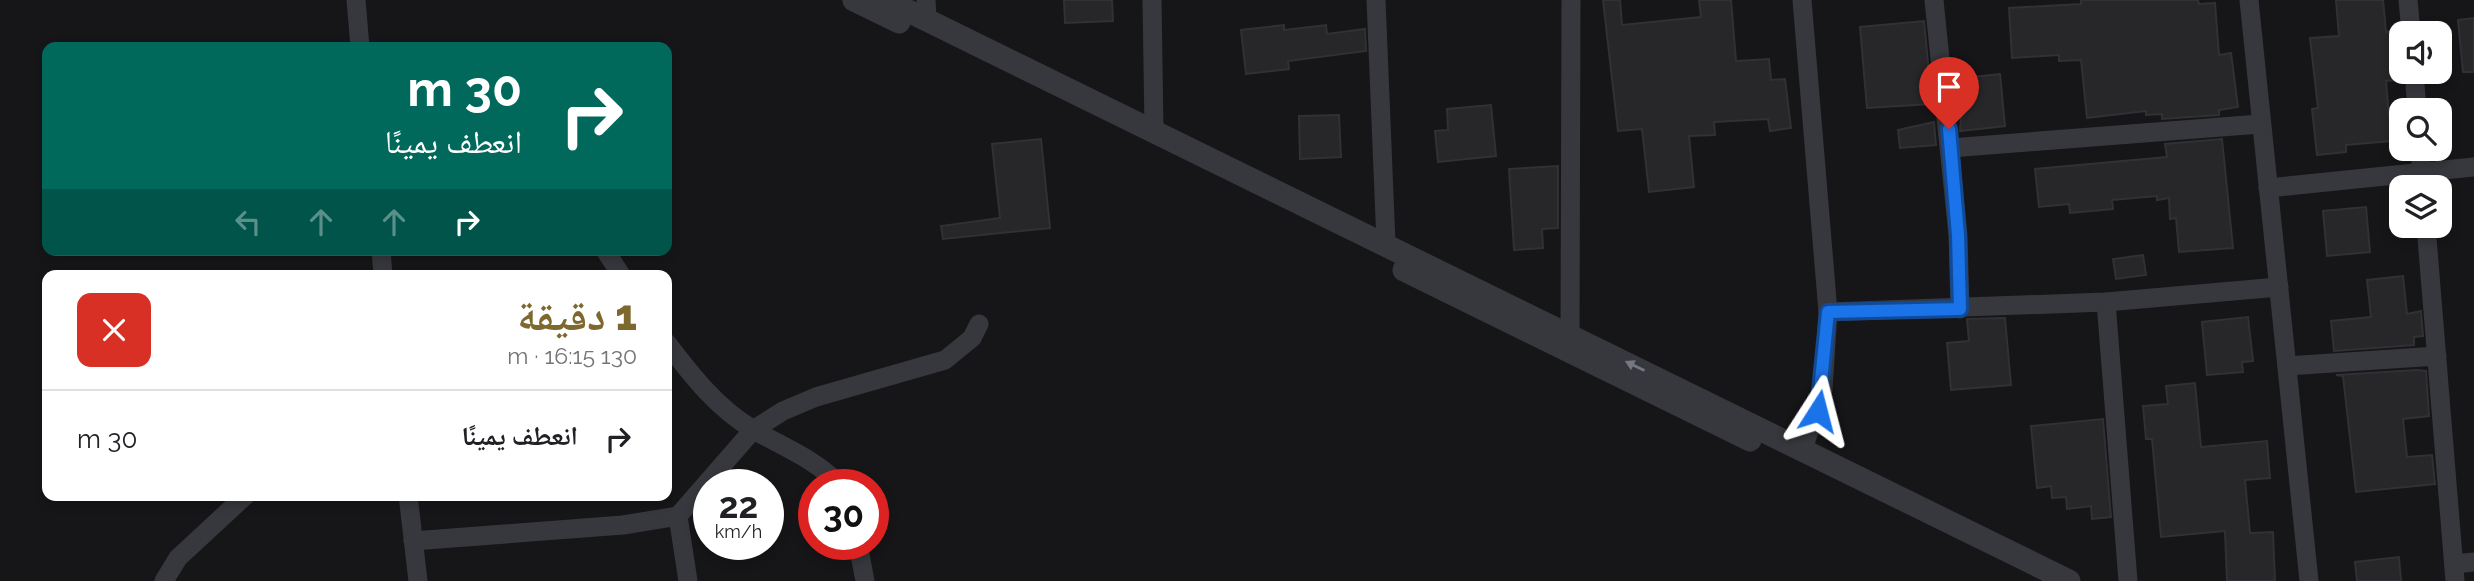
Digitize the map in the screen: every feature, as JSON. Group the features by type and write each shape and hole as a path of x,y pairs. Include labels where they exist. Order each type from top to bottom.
{"street":[{"path":"356,0 360,42"},
{"path":"854,0 1657,387 2037,581"},
{"path":"886,0 926,10 1154,130 1570,334 1657,387 1803,449 2069,581"},
{"path":"1152,0 1154,130"},
{"path":"1376,0 1386,243"},
{"path":"1570,334 1571,0"},
{"path":"1802,0 1828,312 1823,390 1803,449"},
{"path":"1934,0 1958,235 1960,309"},
{"path":"2249,0 2309,581"},
{"path":"2408,0 2410,21"},
{"path":"1950,149 2260,124"},
{"path":"2443,175 2474,167"},
{"path":"2268,188 2389,182"},
{"path":"2427,238 2455,572 2474,562"},
{"path":"1828,312 2106,302 2279,287"},
{"path":"2106,302 2129,581"},
{"path":"413,541 623,525 678,516 753,430 783,411 816,397 945,360 972,338 979,324"},
{"path":"672,349 723,407 753,430 801,453 820,469"},
{"path":"2287,366 2437,356"},
{"path":"164,581 178,558 240,501"},
{"path":"409,501 418,581"},
{"path":"678,516 688,581"},
{"path":"861,560 865,581"}],"building":[{"path":"1064,0 1112,0 1113,21 1065,23"},
{"path":"1603,0 1620,0 1622,25 1701,17 1699,0 1731,0 1736,61 1769,59 1771,80 1785,79 1791,128 1770,131 1768,119 1714,122 1715,135 1689,136 1694,187 1649,192 1642,129 1618,131"},
{"path":"2081,0 2198,0 2199,4 2215,3 2219,55 2231,53 2238,107 2219,110 2219,115 2162,119 2162,114 2146,115 2146,111 2087,118 2081,60 2059,61 2059,55 2012,58 2009,8 2081,4"},
{"path":"2336,0 2383,0 2386,32 2389,32 2389,81 2386,81 2389,141 2346,145 2346,152 2317,155 2312,109 2318,108 2310,38 2339,36"},
{"path":"2474,18 2474,72 2463,72 2458,20"},
{"path":"1924,21 1932,104 1867,108 1860,27"},
{"path":"1284,25 1284,30 1326,25 1327,34 1365,29 1366,51 1288,61 1289,69 1246,74 1241,30"},
{"path":"2000,74 2005,126 1960,131 1961,116 1954,79"},
{"path":"1491,105 1496,156 1438,162 1435,131 1448,130 1447,109"},
{"path":"1339,115 1341,157 1300,159 1299,116"},
{"path":"1934,122 1936,145 1900,148 1898,130"},
{"path":"1041,139 1050,228 943,239 941,226 1000,218 992,144"},
{"path":"2222,139 2233,248 2179,252 2176,218 2170,219 2169,198 2157,200 2157,196 2112,200 2113,209 2070,213 2069,204 2039,207 2035,169 2167,157 2165,144"},
{"path":"1558,166 1558,228 1542,229 1543,248 1514,250 1509,169"},
{"path":"2366,207 2370,252 2327,256 2323,211"},
{"path":"2143,255 2146,275 2116,279 2113,259"},
{"path":"2403,276 2407,314 2421,311 2423,336 2414,337 2414,345 2334,351 2331,321 2371,317 2367,280"},
{"path":"2248,317 2253,361 2242,362 2243,372 2207,375 2202,322"},
{"path":"2005,318 2011,385 1951,390 1947,343 1969,341 1967,319"},
{"path":"2426,371 2429,416 2403,419 2407,457 2432,455 2435,484 2356,492 2343,376 2336,375"},
{"path":"2195,383 2201,447 2267,441 2270,478 2245,480 2250,533 2273,532 2275,581 2227,581 2225,531 2161,537 2152,439 2146,439 2143,406 2168,404 2166,386"},
{"path":"2103,419 2111,517 2092,519 2091,506 2067,509 2066,497 2052,498 2051,486 2037,488 2031,426"},
{"path":"2399,557 2401,581 2357,581 2355,562"}],"route":[{"path":"1818,411 1823,390 1828,312 1960,309 1958,235 1949,129"}]}
